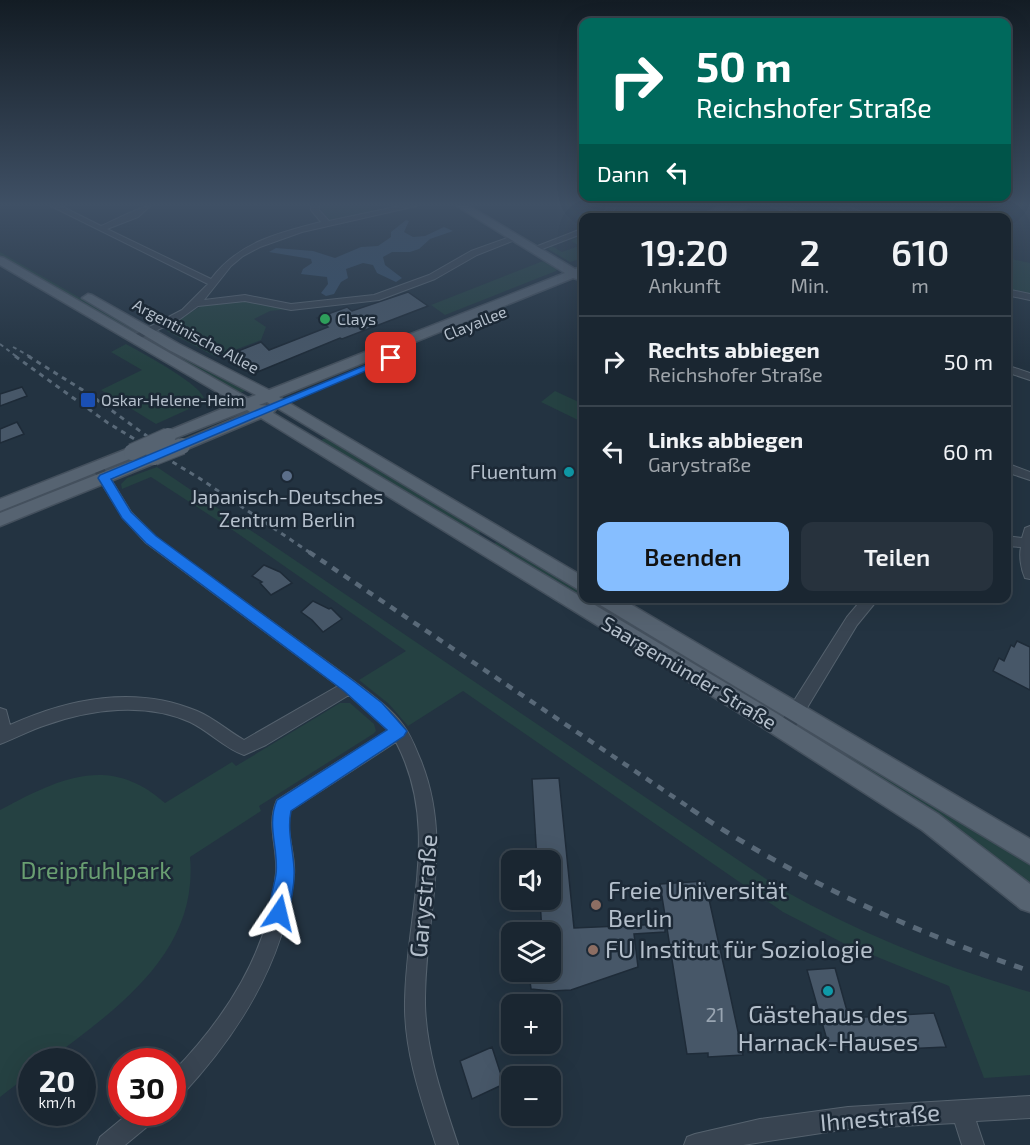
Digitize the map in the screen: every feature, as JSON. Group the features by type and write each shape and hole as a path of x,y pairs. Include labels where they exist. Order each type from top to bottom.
{"main road":[{"name":"Argentinische Allee","path":"18,259 140,335 264,404"},
{"path":"553,259 579,274"},
{"name":"Argentinische Allee","path":"0,260 264,404"},
{"name":"Clayallee","path":"0,519 100,472 132,452 168,436 264,404 579,277"},
{"path":"264,404 579,583"},
{"name":"Clayallee","path":"0,505 100,472 146,460 182,446 264,404"},
{"name":"Saargemünder Straße","path":"264,404 579,594"},
{"name":"Saargemünder Straße","path":"593,603 790,722 1030,852"},
{"name":"Saargemünder Straße","path":"612,603 790,722 930,822 1030,900"}],"street":[{"path":"162,259 212,282"},
{"path":"140,335 187,310 233,259"},
{"path":"194,304 245,298 291,307 376,298 432,278 463,259"},
{"path":"1011,293 1030,297"},
{"path":"1011,370 1030,377"},
{"path":"1011,468 1030,476"},
{"name":"Garystraße","path":"100,472 127,515 151,540 350,687 399,731 422,780 430,819 429,864 415,1003 423,1057 447,1145"},
{"path":"1011,540 1029,537 1026,553 1030,574"},
{"path":"790,722 852,621 868,603"},
{"path":"0,715 3,736 45,718 78,708 136,703 192,716 218,729 244,748 350,687"},
{"path":"186,1075 200,1061 235,1014 265,956 279,913 285,871 280,822 283,806 399,731"},
{"name":"Ihnestraße","path":"695,1145 760,1130 848,1118 1030,1107"},
{"path":"962,1111 973,1145"},
{"path":"108,1145 131,1126"}],"green space":[{"path":"6,259 13,259 137,331 130,332"},
{"path":"1011,259 1030,263 1030,295 1011,291"},
{"path":"543,261 557,269 556,271 445,315 431,305"},
{"path":"241,300 288,309 270,311 254,319 266,327 261,340 216,357 167,331 169,326 201,306"},
{"path":"150,338 248,390 236,394 145,340"},
{"path":"126,344 192,384 204,398 200,404 156,424 101,390 142,370 111,352"},
{"path":"555,391 579,402 579,419 578,420 541,402"},
{"path":"327,439 479,530 480,533 477,536 320,441"},
{"path":"157,467 781,889 902,948 965,972 1030,992 1030,1075 984,1078 949,986 845,944 783,912 463,691 408,726 389,704 359,680 406,651 234,531 151,477 122,489 121,484 127,478"},
{"path":"496,542 579,591 579,596 493,545"},
{"path":"591,603 600,603 643,629 643,634"},
{"name":"Dreipfuhlpark","path":"340,703 350,703 374,724 376,731 259,806 261,811 190,857 189,892 181,923 166,951 147,977 124,1000 64,1048 18,1048 18,1083 0,1097 0,810 63,781 83,776 103,775 124,779 144,788 165,803 232,762 236,766"},
{"path":"835,744 1030,861 1030,890 830,751"}],"water":[{"path":"311,259 384,259 385,265 402,278 396,282 377,273 373,265 363,263 346,269 348,278 341,282 334,294 326,296 321,293 328,284 327,277 301,274 303,269 312,263"}],"building":[{"path":"408,292 428,306 340,338 255,373 245,363 239,366 228,355 261,342 269,350 328,327 317,318 347,307 352,311"},
{"path":"22,387 27,396 0,406 0,394"},
{"path":"17,422 24,434 0,443 0,429"},
{"path":"264,565 280,572 292,583 271,595 260,583 262,582 252,576"},
{"path":"313,601 331,608 342,619 323,632 301,612"},
{"path":"1017,641 1030,647 1030,690 993,671 999,658 1004,661 1011,645 1014,647"},
{"path":"559,778 574,928 665,924 665,932 634,934 638,967 571,990 531,989 530,982 561,982 561,922 541,922 541,910 561,910 561,850 536,850 532,779"},
{"path":"705,881 743,1055 708,1057 708,1053 687,1054 660,884"},
{"name":"Gästehaus des Harnack-Hauses","path":"835,968 849,1018 934,1013 946,1047 860,1051 856,1046 829,1047 807,970"},
{"path":"492,1047 501,1075 501,1085 472,1099 460,1061"}],"railway":[{"path":"0,344 17,357"},
{"path":"13,347 31,357"},
{"path":"15,356 108,423 199,478 312,554"},
{"path":"28,356 89,394 162,447"},
{"path":"309,552 693,810"},
{"path":"691,809 771,858 855,901 941,939 1030,971"}],"place":[{"name":"Clays","path":"325,319"},
{"name":"Oskar-Helene-Heim","path":"88,400"},
{"name":"Fluentum","path":"569,472"},
{"name":"Japanisch-Deutsches Zentrum Berlin","path":"287,476"},
{"name":"Freie Universität Berlin","path":"596,905"},
{"name":"FU Institut für Soziologie","path":"593,950"},
{"name":"Gästehaus des Harnack-Hauses","path":"828,991"}],"route":[{"path":"279,913 285,871 280,822 280,812 283,806 399,731 350,687 151,540 132,522 104,478 391,358"}]}
